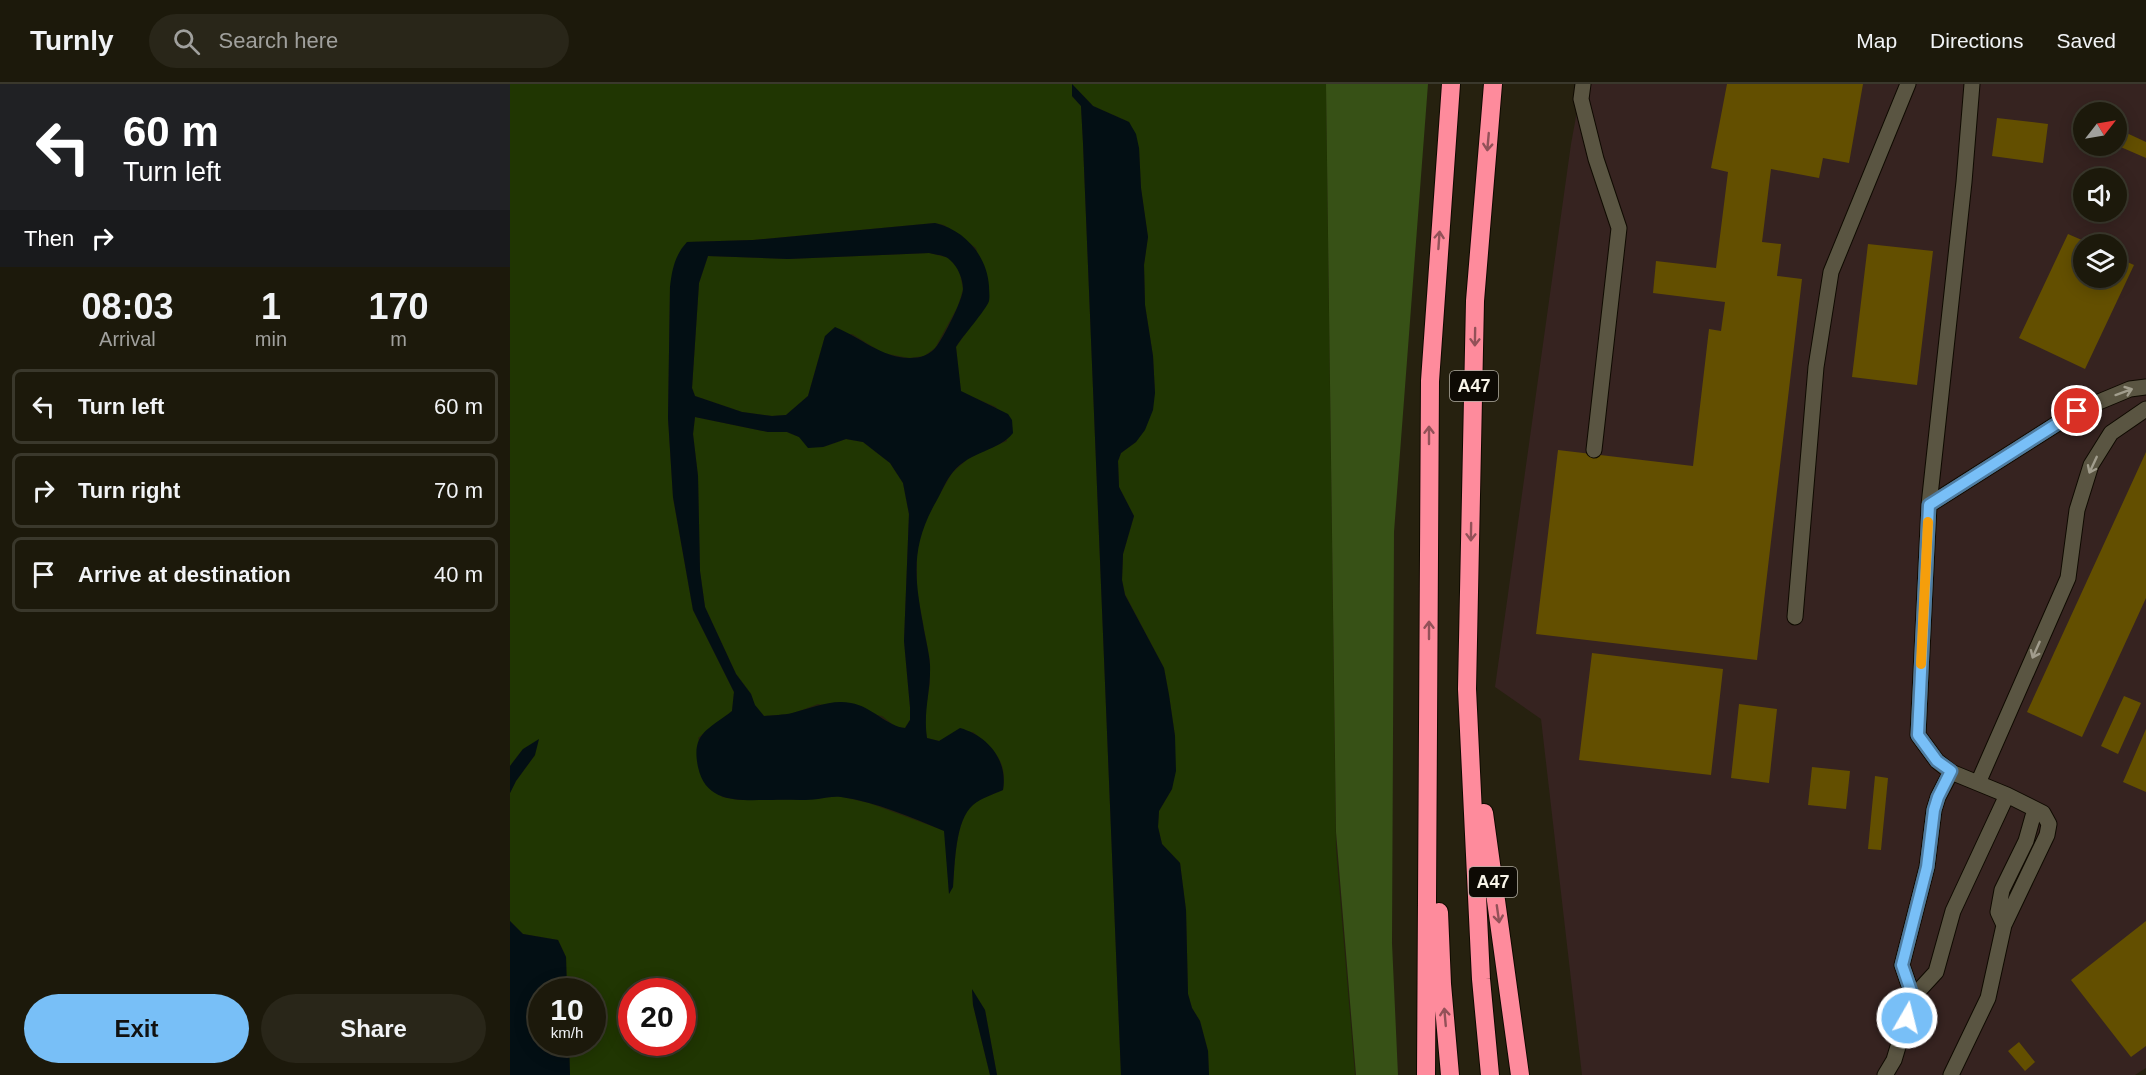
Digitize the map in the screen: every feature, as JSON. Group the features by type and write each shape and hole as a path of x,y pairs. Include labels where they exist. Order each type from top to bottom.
{"highway":[{"name":"A47","path":"1426,1075 1430,381 1450,84"},
{"name":"A47","path":"1490,1075 1481,979 1467,689 1475,302 1493,84"},
{"name":"A47","path":"1428,688 1442,984 1450,1075"},
{"name":"A47","path":"1467,689 1520,1075"}],"lane":[{"path":"1583,84 1581,99 1596,159 1619,228 1594,450"},
{"path":"1795,617 1816,367 1831,272 1908,84"},
{"path":"1951,1075 1988,998 2004,925 2048,835 2049,824 2043,813 1951,771 1937,761 1918,735 1929,505 1964,182 1972,84"},
{"path":"1929,505 2077,411 2130,390 2146,387"},
{"path":"1978,783 2068,578 2078,510 2091,465 2111,433 2146,409"},
{"path":"1913,997 1902,965 1927,867 1934,810 1951,771"},
{"path":"1885,1075 1894,1060 1913,997 1936,972 1953,911 2007,795"}],"shaded area":[{"path":"1072,84 1093,106 1129,122 1136,134 1139,148 1141,188 1148,237 1144,265 1145,305 1153,356 1155,393 1153,410 1145,430 1136,442 1121,453 1118,461 1119,487 1134,516 1123,554 1122,580 1125,595 1164,668 1169,695 1175,736 1176,771 1172,789 1159,811 1158,827 1162,844 1180,863 1186,910 1188,994 1192,1008 1200,1021 1208,1051 1209,1075 1121,1075 1083,143 1081,106 1072,96"},
{"path":"1582,84 2146,84 2146,1068 2135,1075 1582,1075 1541,719 1495,687 1571,144"},
{"path":"935,223 946,226 965,238 984,264 989,286 989,301 956,347 961,391 1008,414 1012,420 1013,433 1000,444 960,465 951,475 923,531 917,560 918,590 930,665 927,738 939,741 960,728 970,732 987,743 994,751 999,759 1004,779 1003,790 984,798 967,812 959,831 953,887 949,894 944,831 880,806 841,797 812,800 727,798 709,788 702,779 698,767 696,756 699,739 703,733 732,711 734,692 693,610 673,497 668,418 670,287 675,263 687,242 753,240","holes":["929,253 946,257 953,263 959,273 963,289 948,328 934,350 928,354 911,358 891,355 835,327 825,336 808,396 786,415 772,416 742,412 695,396 692,388 699,283 708,256 788,259","695,417 768,432 787,432 799,437 808,448 823,447 846,439 863,442 890,463 903,483 909,514 904,641 910,720 905,728 892,724 865,708 851,703 829,703 789,714 764,716 755,705 751,694 736,674 705,607 700,571 698,476 693,434"]},
{"path":"539,739 535,755 510,793 510,766 523,749"},
{"path":"510,921 523,934 558,940 566,957 567,978 528,978 528,1056 569,1056 570,1075 510,1075"},
{"path":"972,989 985,1010 997,1075 990,1075 973,1005"}],"green space":[{"path":"510,84 1326,84 1336,849 1355,1075 1209,1075 1208,1051 1200,1021 1192,1008 1188,994 1186,910 1180,863 1162,844 1158,827 1159,811 1172,789 1175,736 1169,695 1164,668 1125,594 1122,580 1123,554 1134,516 1119,487 1118,461 1121,453 1136,442 1155,393 1153,356 1145,305 1144,265 1148,237 1141,188 1139,148 1129,122 1093,106 1073,85 1072,96 1081,106 1083,143 1121,1075 997,1075 985,1010 972,990 973,1005 990,1075 570,1075 569,1056 606,1056 606,978 567,978 566,957 558,940 523,934 510,921 510,793 535,755 523,749 510,766","holes":["935,223 944,225 976,248 989,300 956,347 961,392 996,407 1007,441 971,456 952,473 926,518 919,540 917,591 930,661 930,683 924,719 927,738 939,741 973,732 997,756 1001,763 1004,780 1003,790 973,804 967,811 959,831 953,887 949,893 945,831 869,803 838,796 816,799 738,800 722,797 698,738 732,711 734,692 693,610 673,498 668,418 670,287 687,242 753,240"]},
{"path":"1326,84 1428,84 1394,532 1392,943 1398,1075 1356,1075 1336,832"},
{"path":"929,253 949,258 959,270 963,289 958,306 935,348 924,356 909,358 883,353 852,334 825,336 808,396 786,415 772,416 742,412 695,396 692,388 699,283 708,256 788,259"},
{"path":"695,417 768,432 787,432 823,447 846,439 863,442 890,463 903,483 909,514 904,641 910,720 905,728 896,727 882,716 818,704 791,714 764,716 754,705 751,694 736,674 705,607 700,571 698,476 693,434"}],"building":[{"path":"1727,84 1863,84 1849,163 1823,158 1819,178 1771,169 1762,242 1781,244 1777,276 1802,279 1757,660 1536,634 1558,450 1693,466 1709,329 1721,331 1725,302 1653,293 1656,261 1716,268 1728,172 1711,168"},
{"path":"1997,118 2048,124 2043,163 1992,156"},
{"path":"2127,133 2146,142 2146,158 2127,150"},
{"path":"2068,234 2073,236 2073,288 2123,288 2085,369 2019,338"},
{"path":"1868,244 1933,251 1917,385 1852,377"},
{"path":"2127,262 2134,265 2127,280"},
{"path":"2146,452 2146,598 2082,737 2027,712"},
{"path":"1592,653 1723,669 1711,775 1579,760"},
{"path":"2124,696 2141,703 2118,754 2101,746"},
{"path":"1739,704 1777,709 1769,783 1731,778"},
{"path":"2146,729 2146,792 2123,782"},
{"path":"1812,767 1850,771 1846,809 1808,805"},
{"path":"1875,776 1888,778 1881,850 1868,849"},
{"path":"2146,921 2146,1046 2131,1057 2071,980"},
{"path":"2019,1042 2035,1062 2025,1071 2008,1051"}],"slow traffic":[{"path":"1921,664 1928,522"}],"route":[{"path":"1907,1018 1913,997 1902,965 1927,867 1934,810 1951,771 1937,761 1918,735 1929,505 2077,411"}]}
